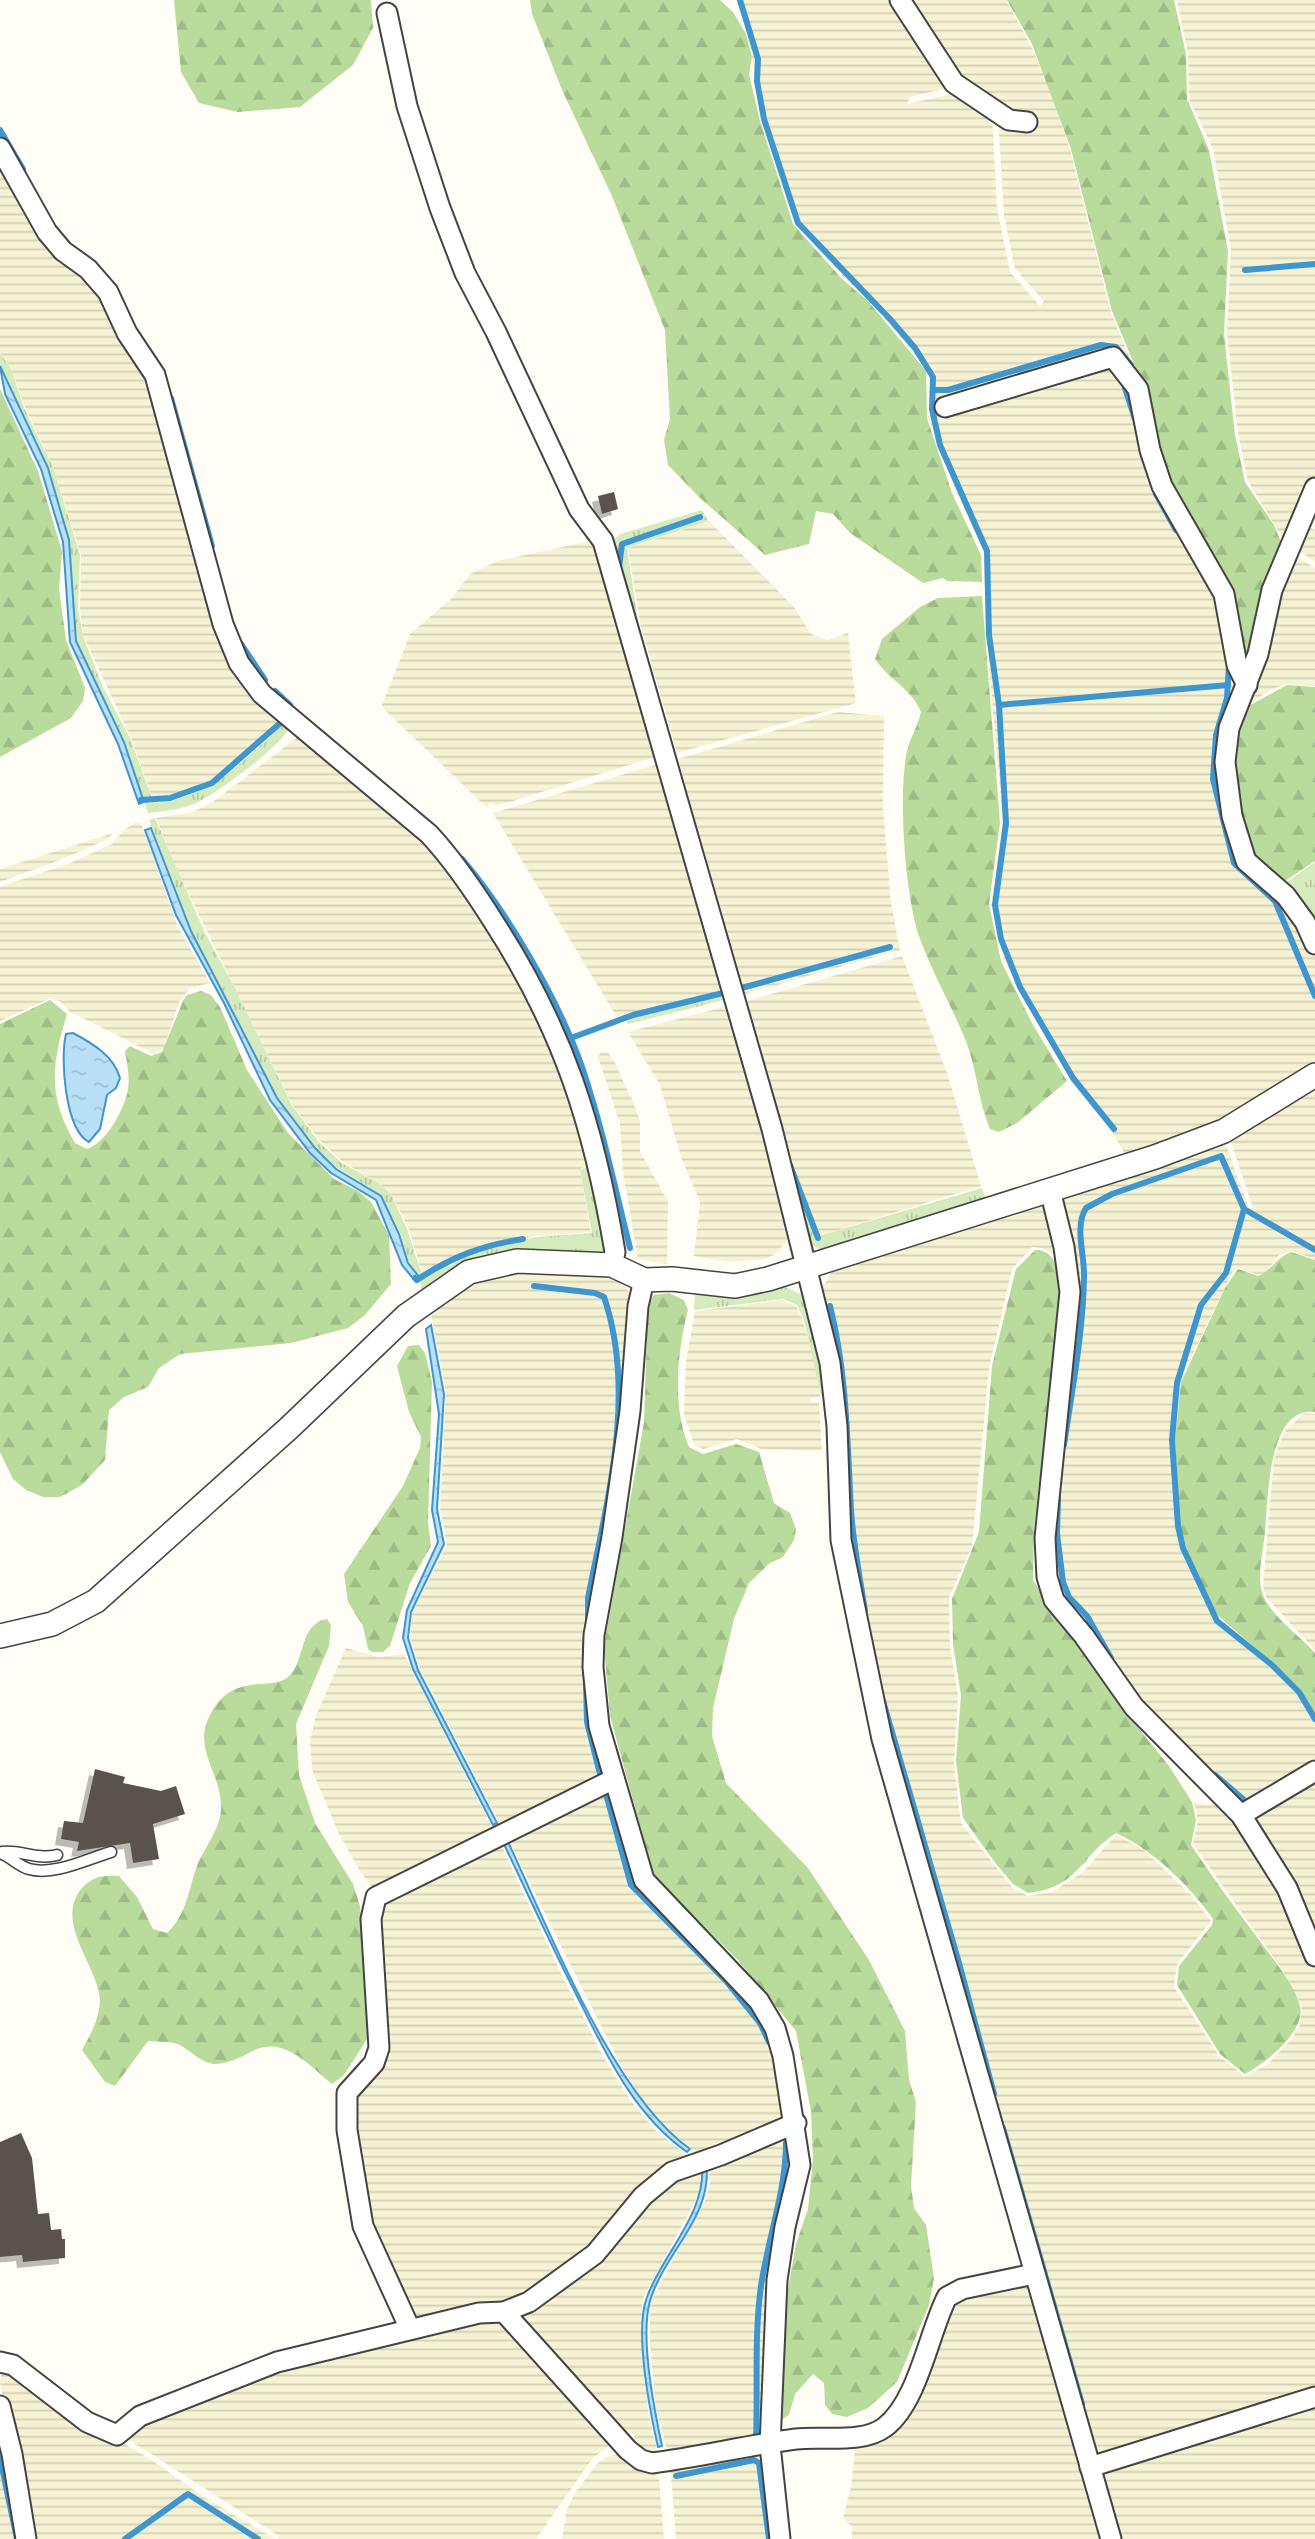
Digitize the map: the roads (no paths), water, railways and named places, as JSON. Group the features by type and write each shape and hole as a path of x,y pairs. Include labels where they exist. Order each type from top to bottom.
{"street":[{"path":"900,0 954,83 1009,120 1027,122"},
{"path":"387,13 407,106 440,208 465,273 496,332 579,509 603,541 772,1129 830,1363 837,1426 841,1540 882,1739 1111,2539"},
{"path":"0,148 47,232 63,251 88,270 108,292 127,333 155,375 223,624 240,663 262,694 429,834 446,853 499,930 541,1002 568,1064 592,1135 612,1238 612,1265"},
{"path":"945,407 1113,357 1138,389 1150,450 1162,486 1224,593 1237,665 1247,685"},
{"path":"1315,488 1272,590 1258,654 1225,745 1226,790 1246,861 1286,896 1305,922 1315,944"},
{"path":"0,1636 52,1624 96,1601 289,1428 406,1317 469,1272 517,1261 612,1265 644,1280 672,1279 735,1286 806,1268 1224,1131 1315,1075"},
{"path":"1050,1190 1064,1247 1070,1292 1045,1538 1044,1558 1050,1592 1134,1707 1241,1815 1287,1888 1315,1956"},
{"path":"644,1280 638,1306 630,1411 612,1537 594,1634 593,1667 600,1726 644,1880 723,1959 759,2001 772,2021 783,2056 796,2123 800,2165 785,2227 777,2280 770,2445 780,2539"},
{"path":"1241,1815 1315,1771"},
{"path":"410,2329 363,2226 347,2130 347,2092 374,2063 379,2048 371,1920 373,1901 376,1897 614,1779"},
{"path":"0,2362 13,2365 87,2422 117,2435 141,2416 277,2362 479,2313 504,2312 529,2302 595,2255 643,2196 672,2172 721,2155 796,2123"},
{"path":"504,2312 628,2450 641,2460 652,2463 794,2439 865,2435 885,2427 915,2382 947,2297 962,2289 1034,2274"},
{"path":"1090,2468 1315,2397"},
{"path":"0,2406 12,2454 26,2539"}],"lane":[{"path":"1,1853 18,1851 32,1857 45,1858 57,1855"},
{"path":"1,1853 22,1867 37,1870 111,1852"}],"water":[{"path":"0,366 48,468 69,540 76,641 124,742 144,802 139,804 118,744 70,642 63,542 41,469 5,394"},
{"path":"151,828 191,931 277,1098 315,1148 336,1169 381,1196 399,1234 408,1263 420,1278 416,1282 402,1265 376,1200 331,1173 310,1153 270,1100 224,1003 176,915 145,830"},
{"path":"73,1033 108,1057 120,1078 116,1088 107,1095 100,1129 89,1142 74,1123 66,1092 64,1045 66,1034"},
{"path":"431,1325 444,1394 437,1509 444,1544 411,1612 408,1638 418,1670 497,1823 493,1825 413,1669 403,1638 407,1610 438,1542 432,1510 439,1414 426,1329"},
{"path":"508,1842 563,1963 609,2051 662,2124 690,2149 687,2152 652,2121 624,2084 560,1962 504,1844"},
{"path":"706,2163 703,2200 657,2283 647,2316 649,2373 662,2446 658,2447 645,2371 643,2311 654,2281 691,2216 702,2182 702,2164"}],"waterway":[{"path":"740,0 758,59 757,81 764,119 798,223 890,319 915,348 933,377 932,409 940,445 987,551 989,635 999,705 1006,823 995,905 1001,939 1020,987 1073,1078 1114,1129"},
{"path":"0,130 23,169"},
{"path":"1245,270 1315,264"},
{"path":"935,390 948,390 1101,345 1116,347 1131,365"},
{"path":"1125,388 1135,419"},
{"path":"171,398 212,546"},
{"path":"1156,494 1176,530"},
{"path":"619,567 622,544 700,517"},
{"path":"241,644 265,680"},
{"path":"1229,665 1227,698 1216,735 1213,779 1234,863 1275,901 1315,996"},
{"path":"999,705 1228,685"},
{"path":"275,691 290,705"},
{"path":"141,800 170,798 212,783 286,718"},
{"path":"462,859 497,905 531,958 572,1041 596,1112 630,1248"},
{"path":"737,985 738,989 890,947"},
{"path":"571,1038 633,1015 727,992"},
{"path":"1064,1445 1082,1319 1084,1269 1080,1233 1086,1208 1112,1194 1221,1156 1244,1209 1315,1250"},
{"path":"790,1165 818,1238"},
{"path":"1244,1209 1226,1273 1201,1305 1177,1383 1172,1440 1178,1526 1183,1548 1217,1621 1272,1665 1299,1692 1315,1719"},
{"path":"415,1278 417,1280 468,1253 523,1239"},
{"path":"534,1286 595,1293 604,1297 614,1334 618,1371 615,1448 588,1598 588,1620"},
{"path":"830,1306 843,1382 852,1522 865,1611"},
{"path":"1058,1498 1057,1534 1063,1582 1069,1597 1087,1616 1111,1658"},
{"path":"585,1644 587,1722 600,1774"},
{"path":"883,1701 994,2094"},
{"path":"1215,1775 1243,1799"},
{"path":"606,1794 631,1885 727,1982 760,2023 769,2042"},
{"path":"1003,2128 1082,2404"},
{"path":"756,2438 759,2305 764,2268 780,2197 786,2143"},
{"path":"0,2458 17,2539"},
{"path":"676,2476 754,2460 759,2463 769,2539"},
{"path":"125,2539 188,2494 258,2539"}]}
